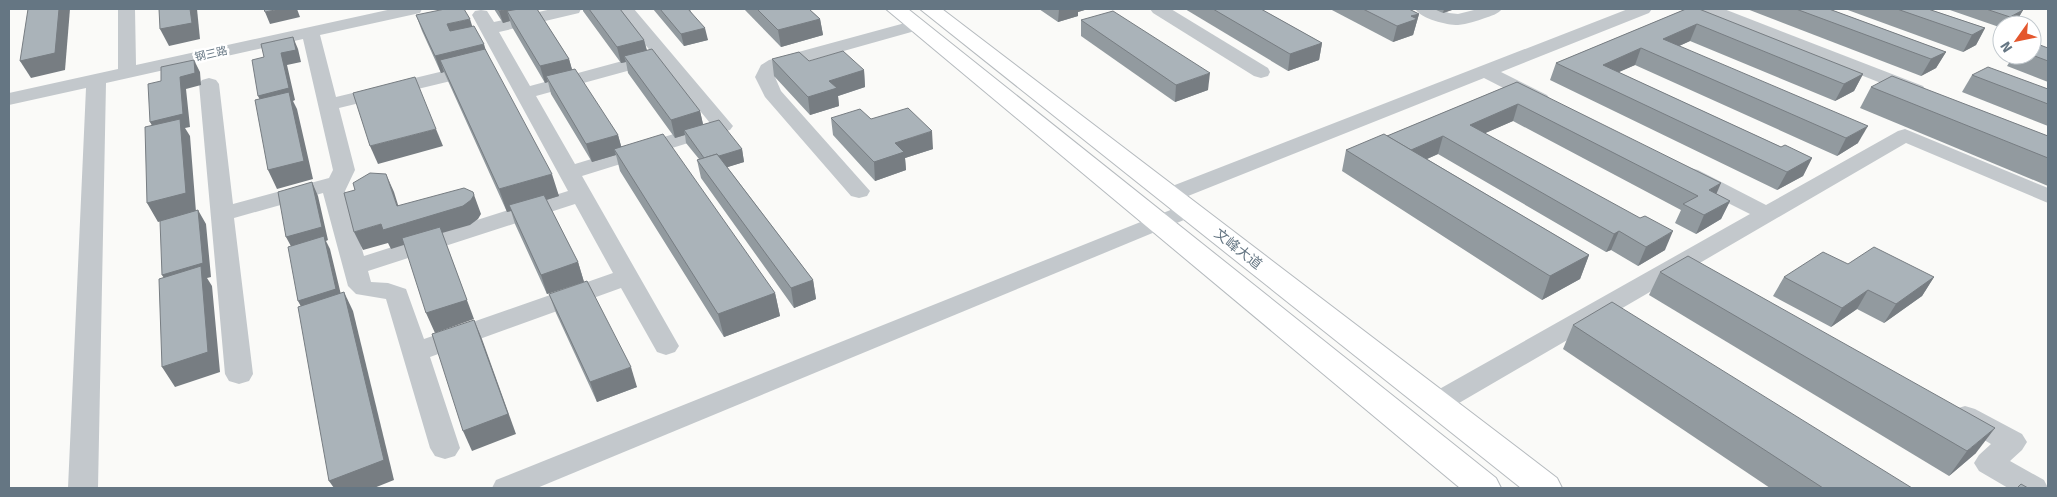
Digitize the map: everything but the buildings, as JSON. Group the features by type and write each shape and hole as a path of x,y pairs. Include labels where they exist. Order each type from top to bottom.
{"main road":[{"name":"文峰大道","path":"914,14 1179,203 1546,488"},
{"path":"914,14 1158,222 1484,488"}],"street":[{"path":"126,9 127,73"},
{"name":"钢三路","path":"9,99 414,9"},
{"path":"573,9 485,22 666,346"},
{"path":"569,173 723,126 625,9"},
{"path":"1159,9 1261,72"},
{"path":"1424,9 1443,18 1456,21 1493,9"},
{"path":"507,488 1158,222 1179,203 1485,71 1643,9"},
{"path":"1709,9 1929,96"},
{"path":"859,191 772,93 765,77 768,70 776,64 914,14"},
{"path":"310,32 344,170 334,191 360,286 366,291 391,291 396,295 445,448"},
{"path":"525,93 664,55"},
{"path":"328,105 507,61"},
{"path":"1485,71 1556,107"},
{"path":"83,488 96,80"},
{"path":"209,84 239,374"},
{"path":"1437,403 1905,135 2048,196"},
{"path":"1670,165 1767,214"},
{"path":"222,214 338,182"},
{"path":"354,267 582,194"},
{"path":"1685,261 1711,276"},
{"path":"415,352 627,277"},
{"path":"1943,404 2012,442 1989,463 2033,488"}]}
